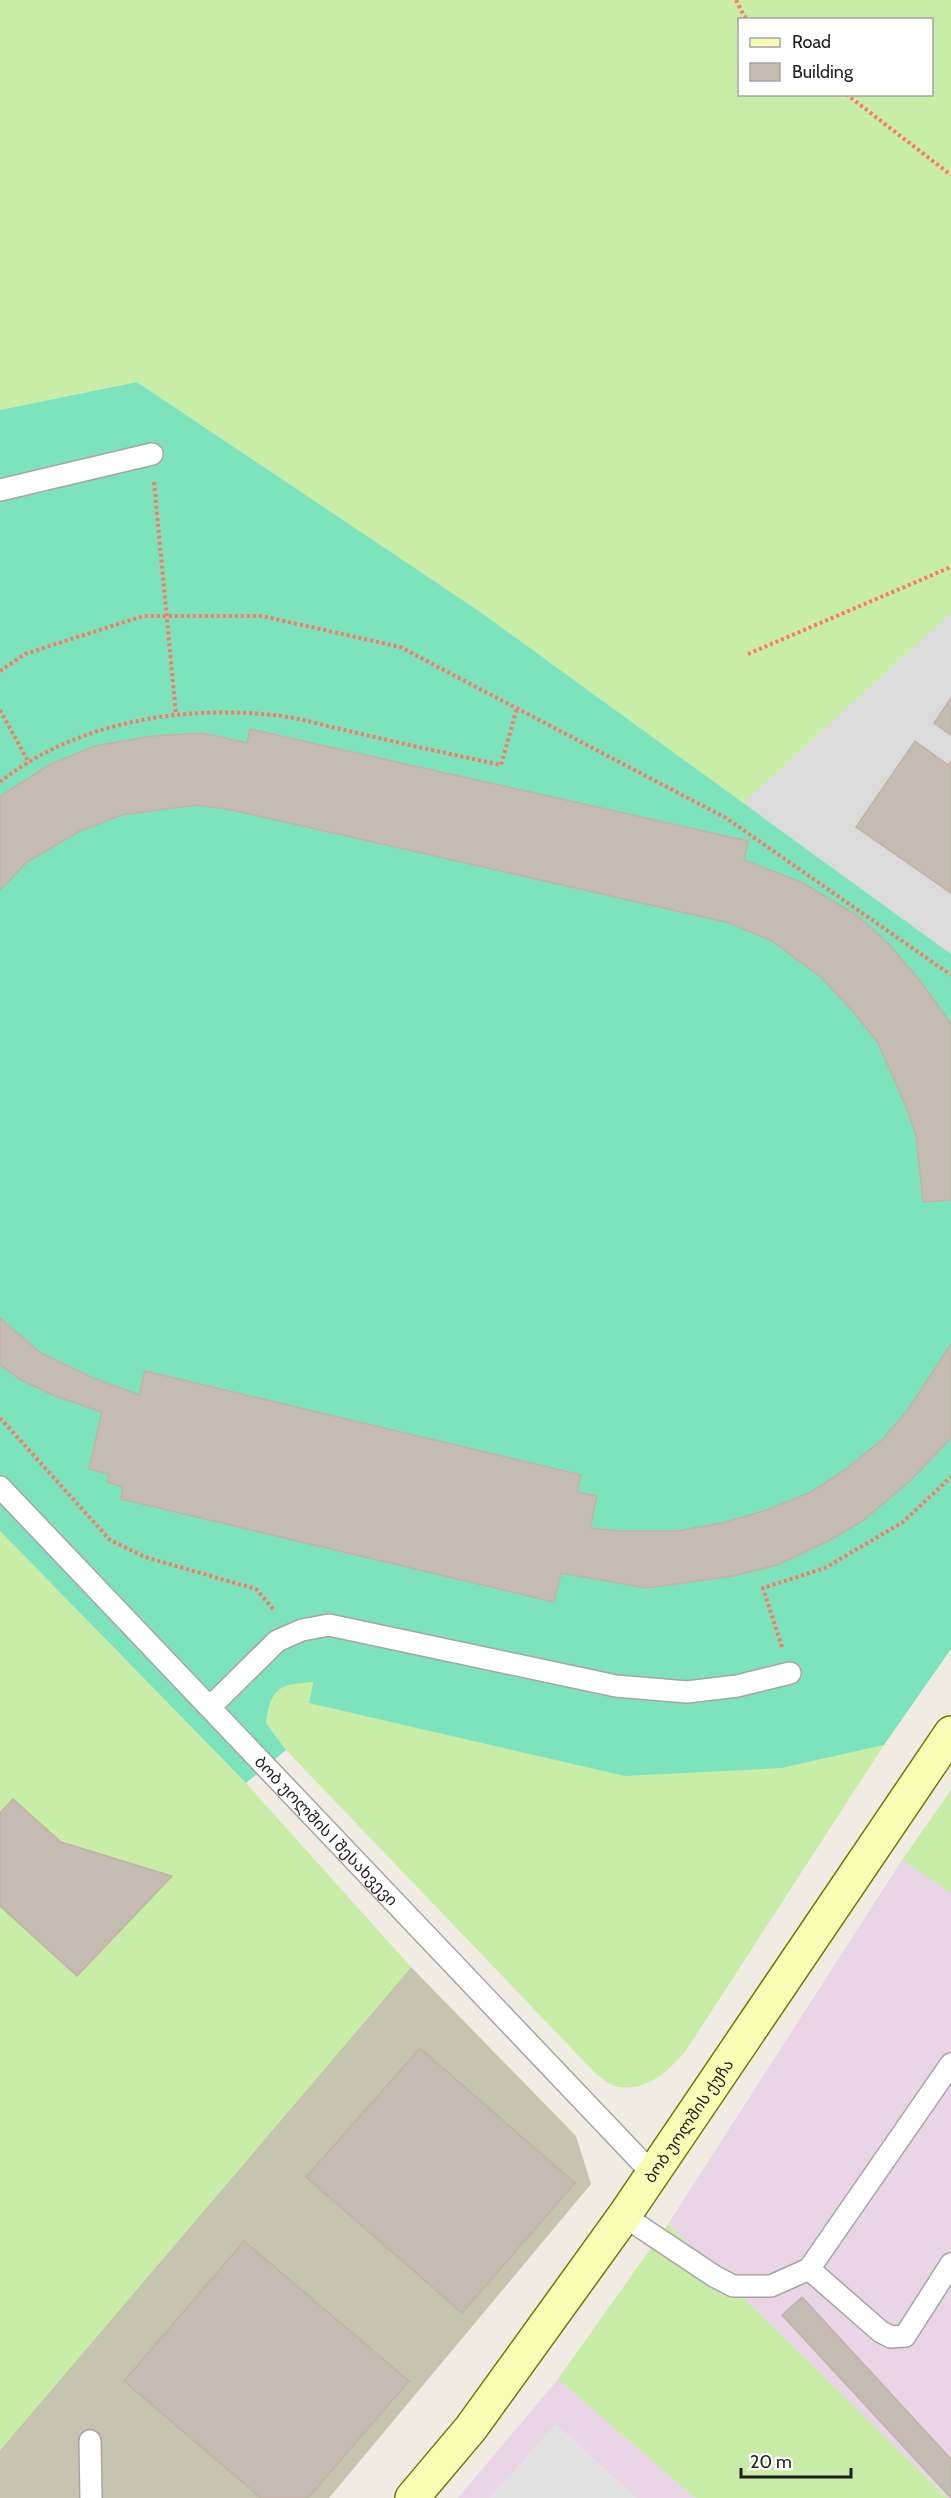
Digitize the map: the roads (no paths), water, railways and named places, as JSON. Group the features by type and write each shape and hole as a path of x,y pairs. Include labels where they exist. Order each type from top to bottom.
{"street":[{"name":"ბობ უოლშის ქუჩა","path":"412,2498 471,2428 624,2216 951,1733"}],"lane":[{"path":"0,490 152,454"},
{"name":"ბობ უოლშის I შესახვევი","path":"0,1487 652,2173"},
{"path":"210,1707 277,1641 295,1633 329,1624 616,1686 687,1692 737,1686 790,1673"},
{"path":"624,2216 714,2276 733,2286 771,2286 810,2269 951,2064"},
{"path":"810,2269 881,2332 898,2337 904,2336 951,2264"},
{"path":"90,2441 91,2498"}]}
